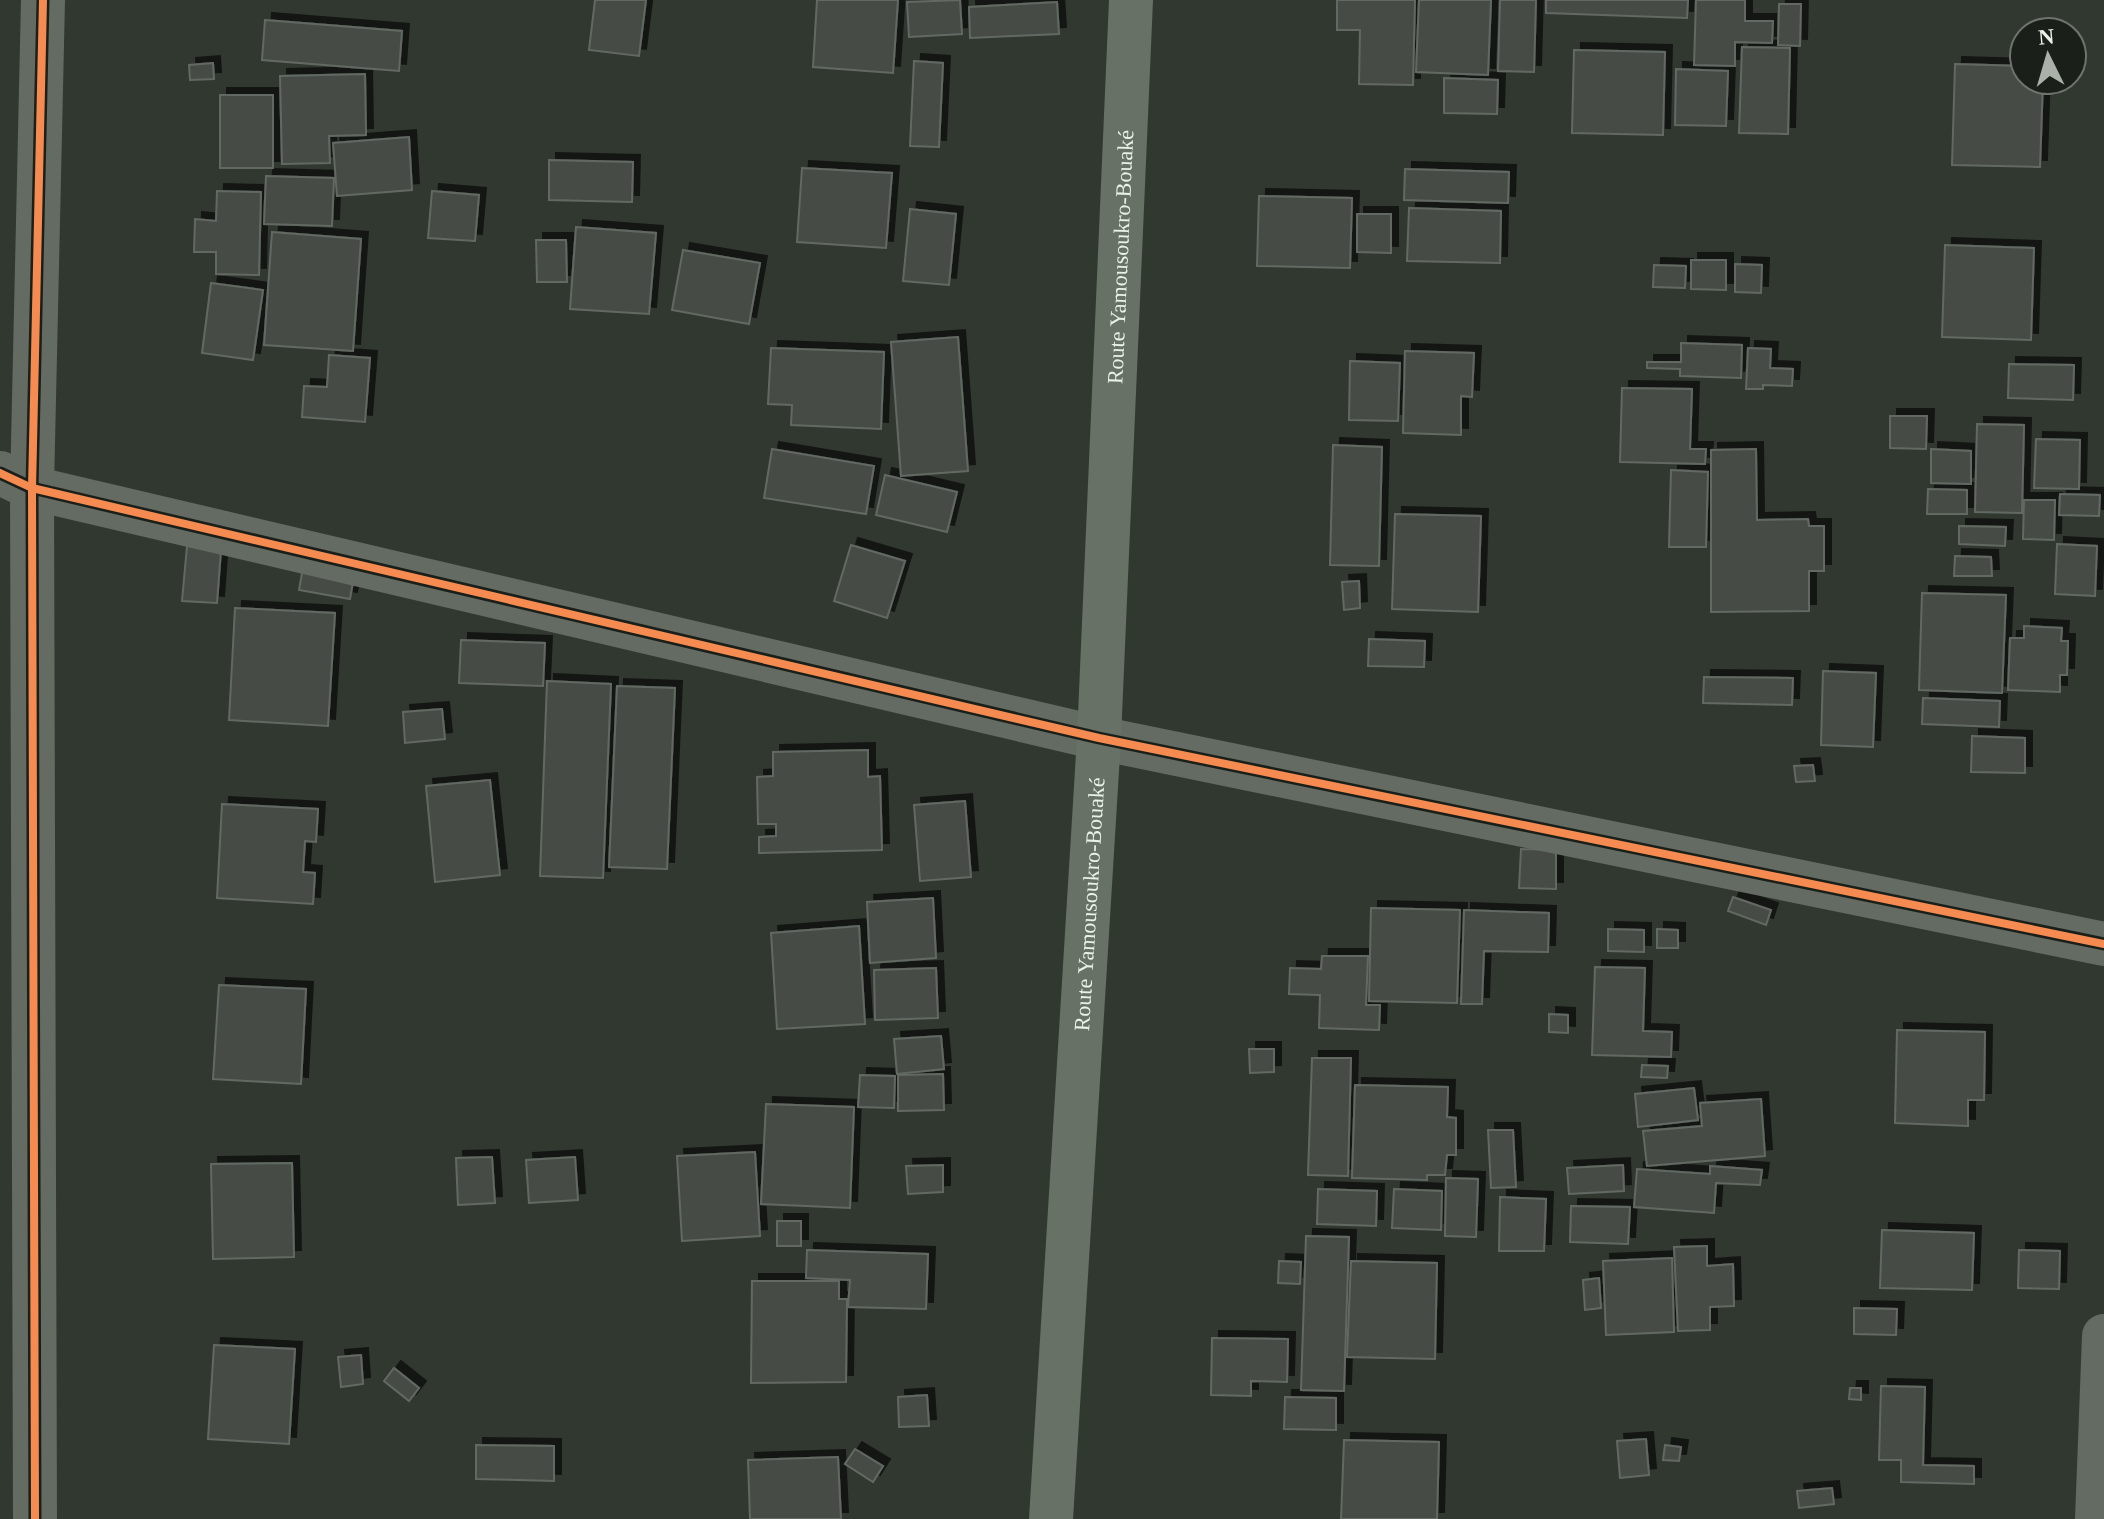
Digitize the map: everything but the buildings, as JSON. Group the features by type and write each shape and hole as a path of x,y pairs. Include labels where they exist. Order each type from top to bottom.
{"highway":[{"name":"Route Yamousoukro-Bouaké","path":"1051,1519 1099,738 1131,0"}],"street":[{"path":"35,1519 16,481 43,0"},
{"path":"16,481 1099,738 2104,944"},
{"path":"2097,1519 2104,1336"}],"cycle path":[{"path":"35,1519 32,488 43,0"},
{"path":"0,473 32,488 1099,738 2104,944"}]}
